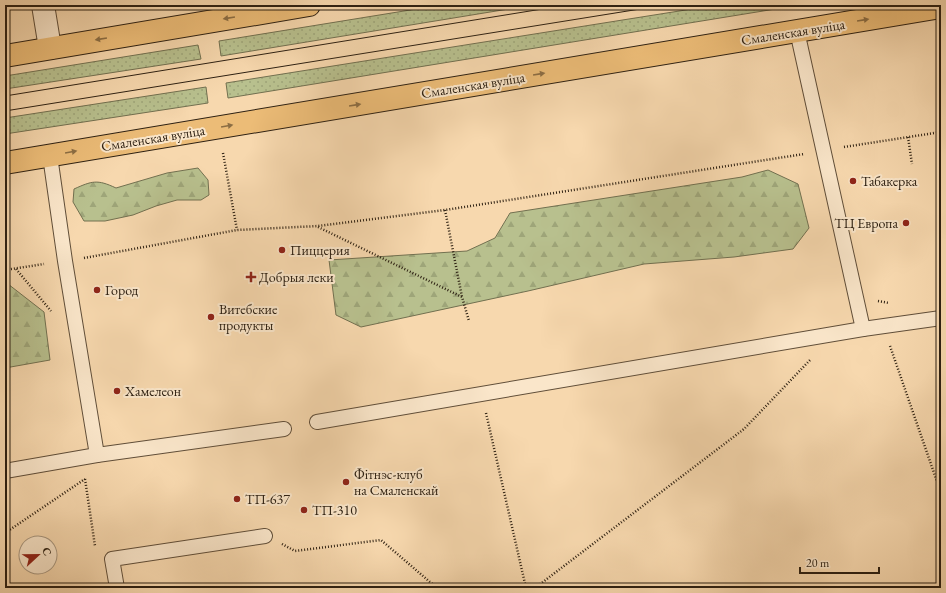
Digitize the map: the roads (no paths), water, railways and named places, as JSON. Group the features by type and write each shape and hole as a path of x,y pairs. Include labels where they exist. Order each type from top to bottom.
{"main road":[{"path":"5,56 309,5"},
{"name":"Смаленская вуліца","path":"5,163 941,7"}],"street":[{"path":"43,5 50,48"}],"lane":[{"path":"797,31 863,330"},
{"path":"50,156 65,261 97,455"},
{"path":"316,422 837,334 941,318"},
{"path":"5,471 97,455 284,429"},
{"path":"117,588 112,559 266,536"}],"tram line":[{"path":"5,96 567,5"},
{"path":"5,111 665,5"}],"place":[{"name":"Табакерка","path":"853,181"},
{"name":"ТЦ Европа","path":"906,223"},
{"name":"Пиццерия","path":"282,250"},
{"name":"Добрыя леки","path":"251,277"},
{"name":"Город","path":"97,290"},
{"name":"Витебские продукты","path":"211,317"},
{"name":"Хамелеон","path":"117,391"},
{"name":"Фітнэс-клуб на Смаленскай","path":"346,482"},
{"name":"ТП-637","path":"237,499"},
{"name":"ТП-310","path":"304,510"}]}
